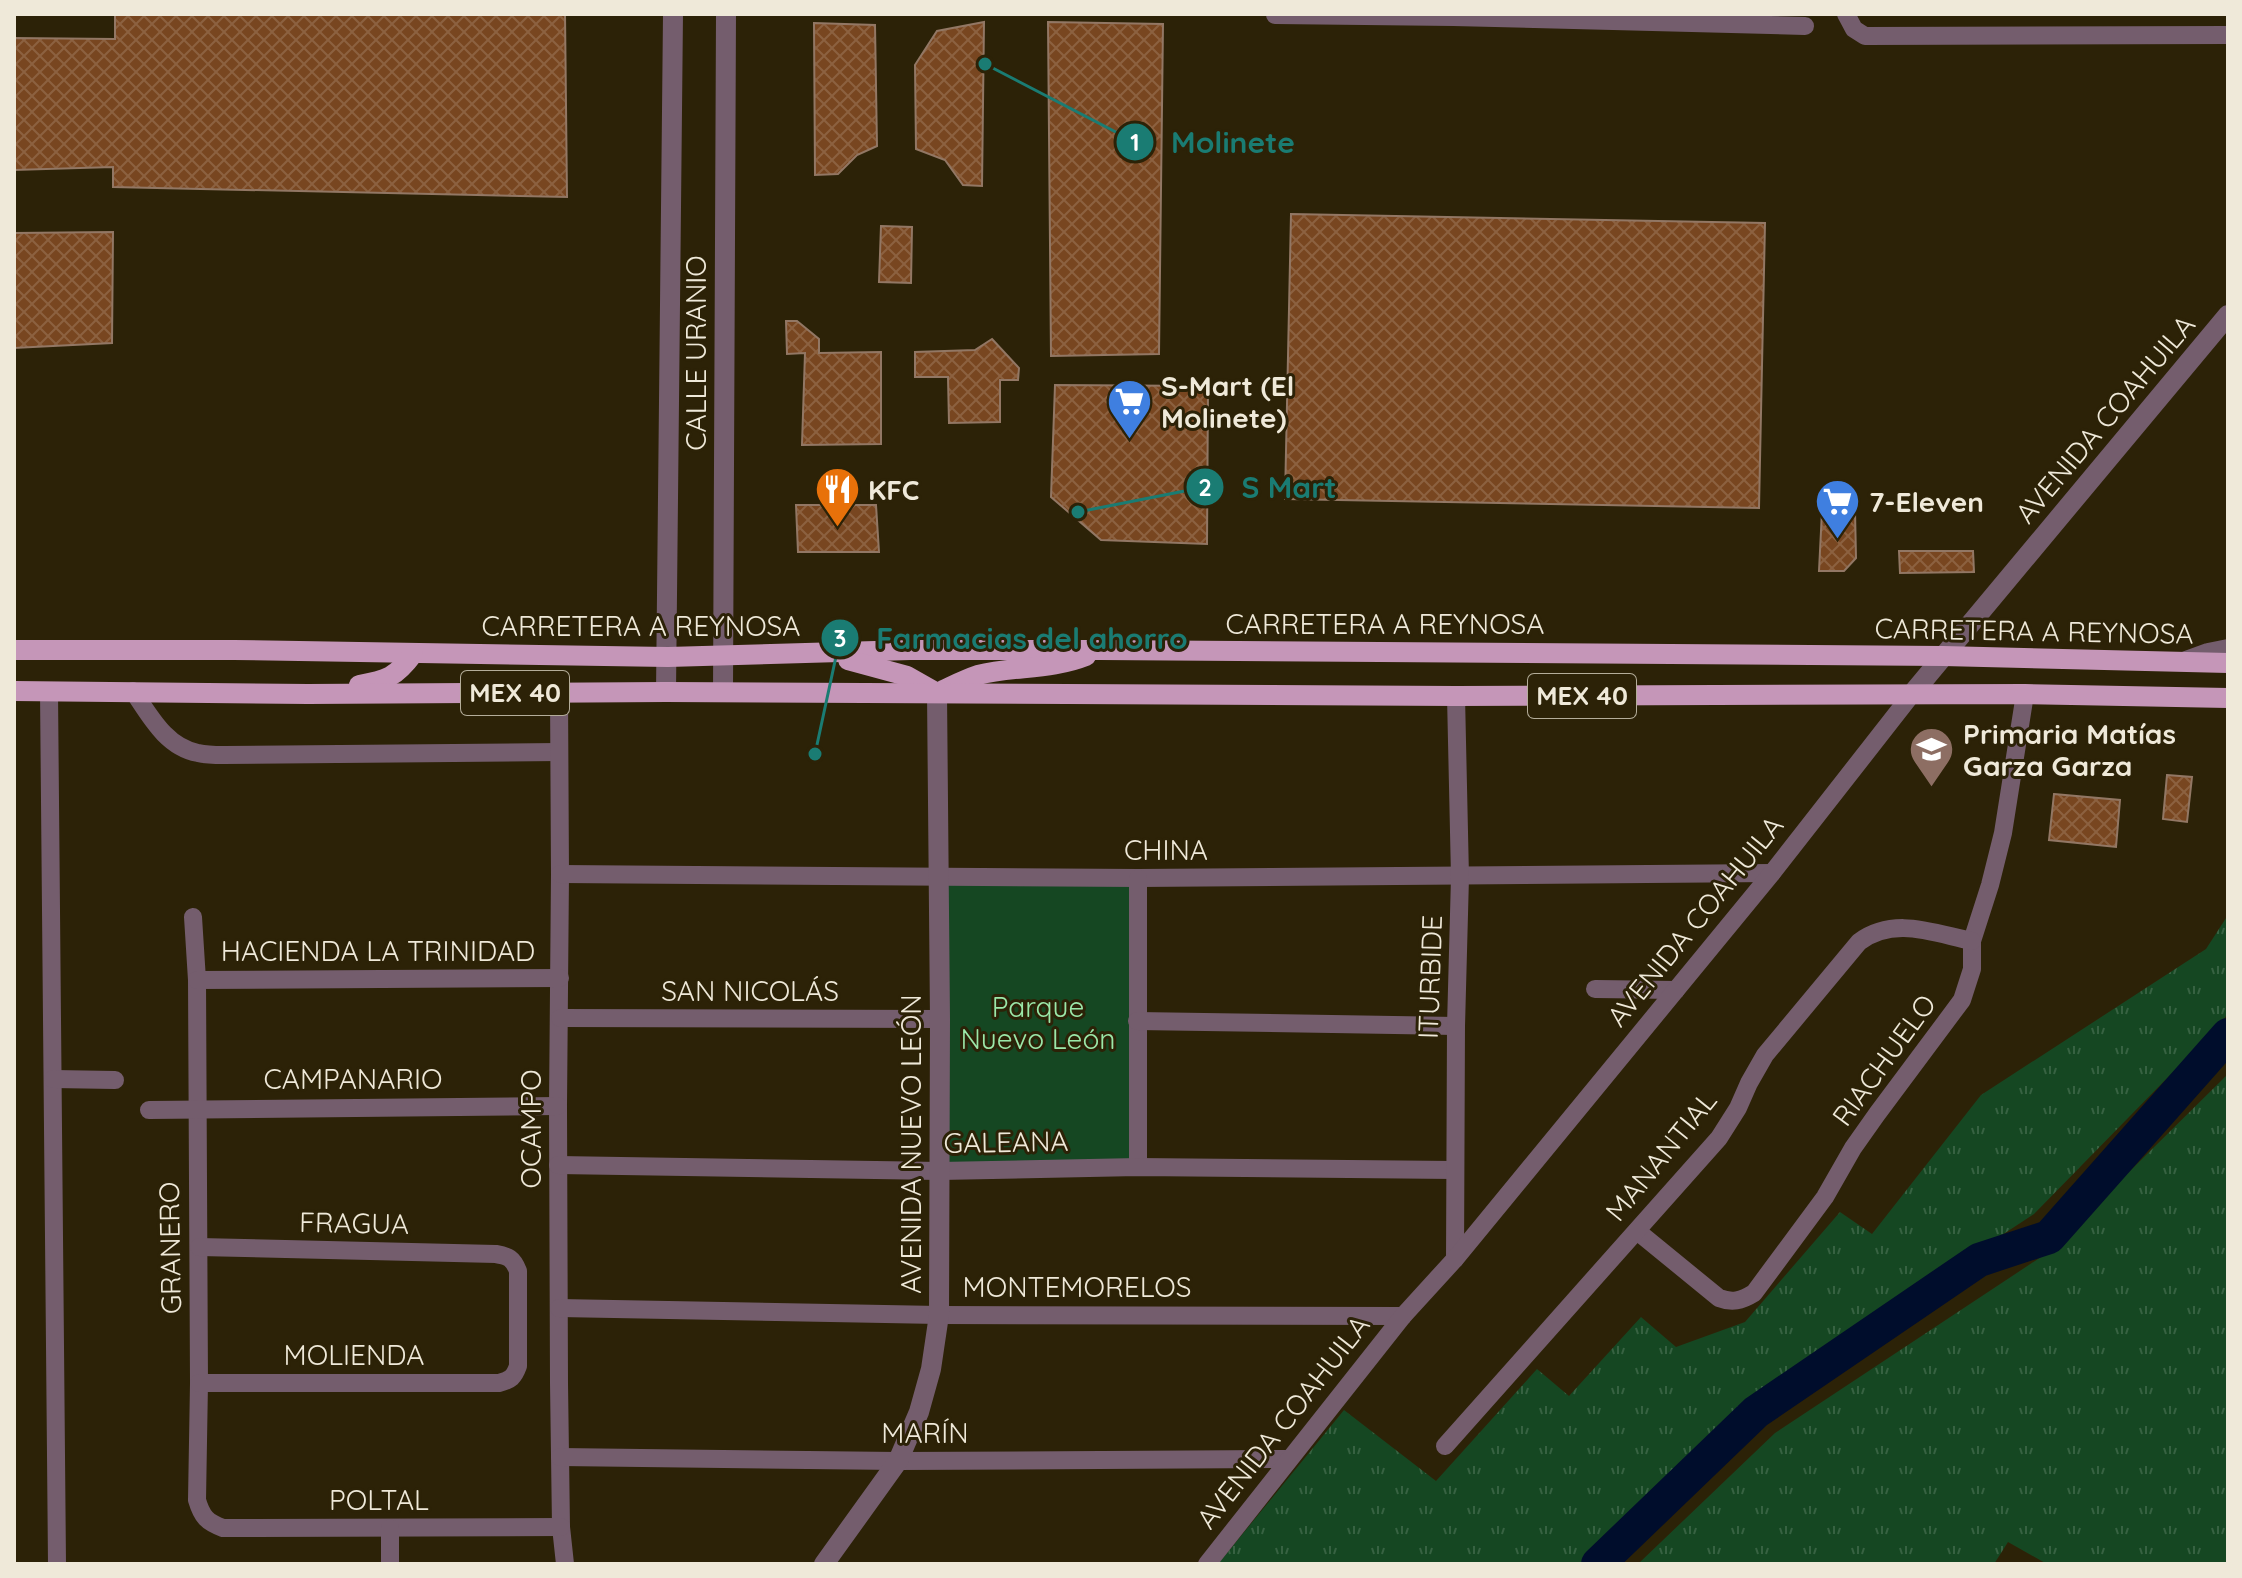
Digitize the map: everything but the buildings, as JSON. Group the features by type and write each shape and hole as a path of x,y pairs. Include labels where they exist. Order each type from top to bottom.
{"main road":[{"name":"CARRETERA A REYNOSA","path":"14,650 668,657 910,650 1100,650 1943,656 2228,663"},
{"path":"819,654 907,676 937,693 976,676 1052,666 1100,650"},
{"path":"308,694 382,681 396,674 413,654"},
{"name":"MEX 40","path":"14,691 1456,696 2025,694 2228,698"}],"street":[{"name":"CALLE URANIO","path":"666,692 673,14"},
{"name":"CALLE URANIO","path":"723,692 726,14"},
{"path":"1846,14 1854,29 1865,36 2228,35"},
{"path":"1275,15 1758,19 1805,26"},
{"name":"AVENIDA COAHUILA","path":"1207,1564 1403,1316 1455,1259 1772,873 1943,656 2228,315"},
{"path":"2179,663 2228,648"},
{"path":"133,691 161,732 181,747 197,753 559,752"},
{"path":"49,692 57,1564"},
{"name":"OCAMPO","path":"559,693 560,1457 565,1564"},
{"name":"AVENIDA NUEVO LEÓN","path":"824,1564 898,1461 919,1412 939,1315 937,693"},
{"name":"RIACHUELO","path":"1637,1231 1719,1298 1736,1302 1754,1293 1825,1197 1853,1148 1962,1000 1972,969 1972,941 2003,833 2025,694"},
{"name":"ITURBIDE","path":"1455,1259 1460,877 1456,696"},
{"name":"CHINA","path":"560,874 1138,878 1772,873"},
{"path":"1138,878 1138,1167"},
{"name":"GRANERO","path":"193,917 197,980 199,1247 197,1500 201,1515"},
{"name":"MANANTIAL","path":"1445,1446 1719,1138 1765,1055 1859,942 1871,933 1888,928 1913,928 1972,941"},
{"name":"HACIENDA LA TRINIDAD","path":"197,980 560,978"},
{"path":"1595,989 1676,990"},
{"name":"SAN NICOLÁS","path":"560,1018 940,1019"},
{"path":"1137,1021 1456,1026"},
{"path":"53,1079 115,1080"},
{"name":"CAMPANARIO","path":"149,1110 558,1106"},
{"name":"GALEANA","path":"558,1165 940,1171 1138,1167 1454,1170"},
{"name":"FRAGUA","path":"199,1247 508,1256 515,1262 518,1271 518,1366 509,1381"},
{"name":"MONTEMORELOS","path":"559,1308 939,1315 1403,1316"},
{"name":"MOLIENDA","path":"199,1383 509,1381"},
{"name":"MARÍN","path":"560,1457 898,1461 1289,1459"},
{"name":"POLTAL","path":"201,1515 209,1523 223,1528 561,1527"},
{"path":"390,1528 390,1564"}],"green space":[{"name":"Parque Nuevo León","path":"937,876 1138,878 1138,1167 940,1171"},
{"path":"2228,915 2228,1013 2034,1214 1761,1393 1581,1564 1218,1564 1344,1410 1436,1481 1537,1369 1569,1396 1641,1317 1676,1347 1745,1322 1840,1212 1872,1234 1981,1095 2206,949"},
{"path":"2228,1074 2228,1564 2047,1564 2008,1542 1994,1564 1638,1564 1775,1433 2047,1253"}],"waterway":[{"path":"1598,1564 1756,1412 1979,1260 2049,1237 2228,1035"}],"place":[{"name":"Molinete","path":"985,64"},
{"name":"S-Mart (El Molinete)","path":"1130,441"},
{"name":"S Mart","path":"1078,512"},
{"name":"KFC","path":"837,529"},
{"name":"7-Eleven","path":"1838,541"},
{"name":"Farmacias del ahorro","path":"815,754"},
{"name":"Primaria Matías Garza Garza","path":"1932,789"}]}
